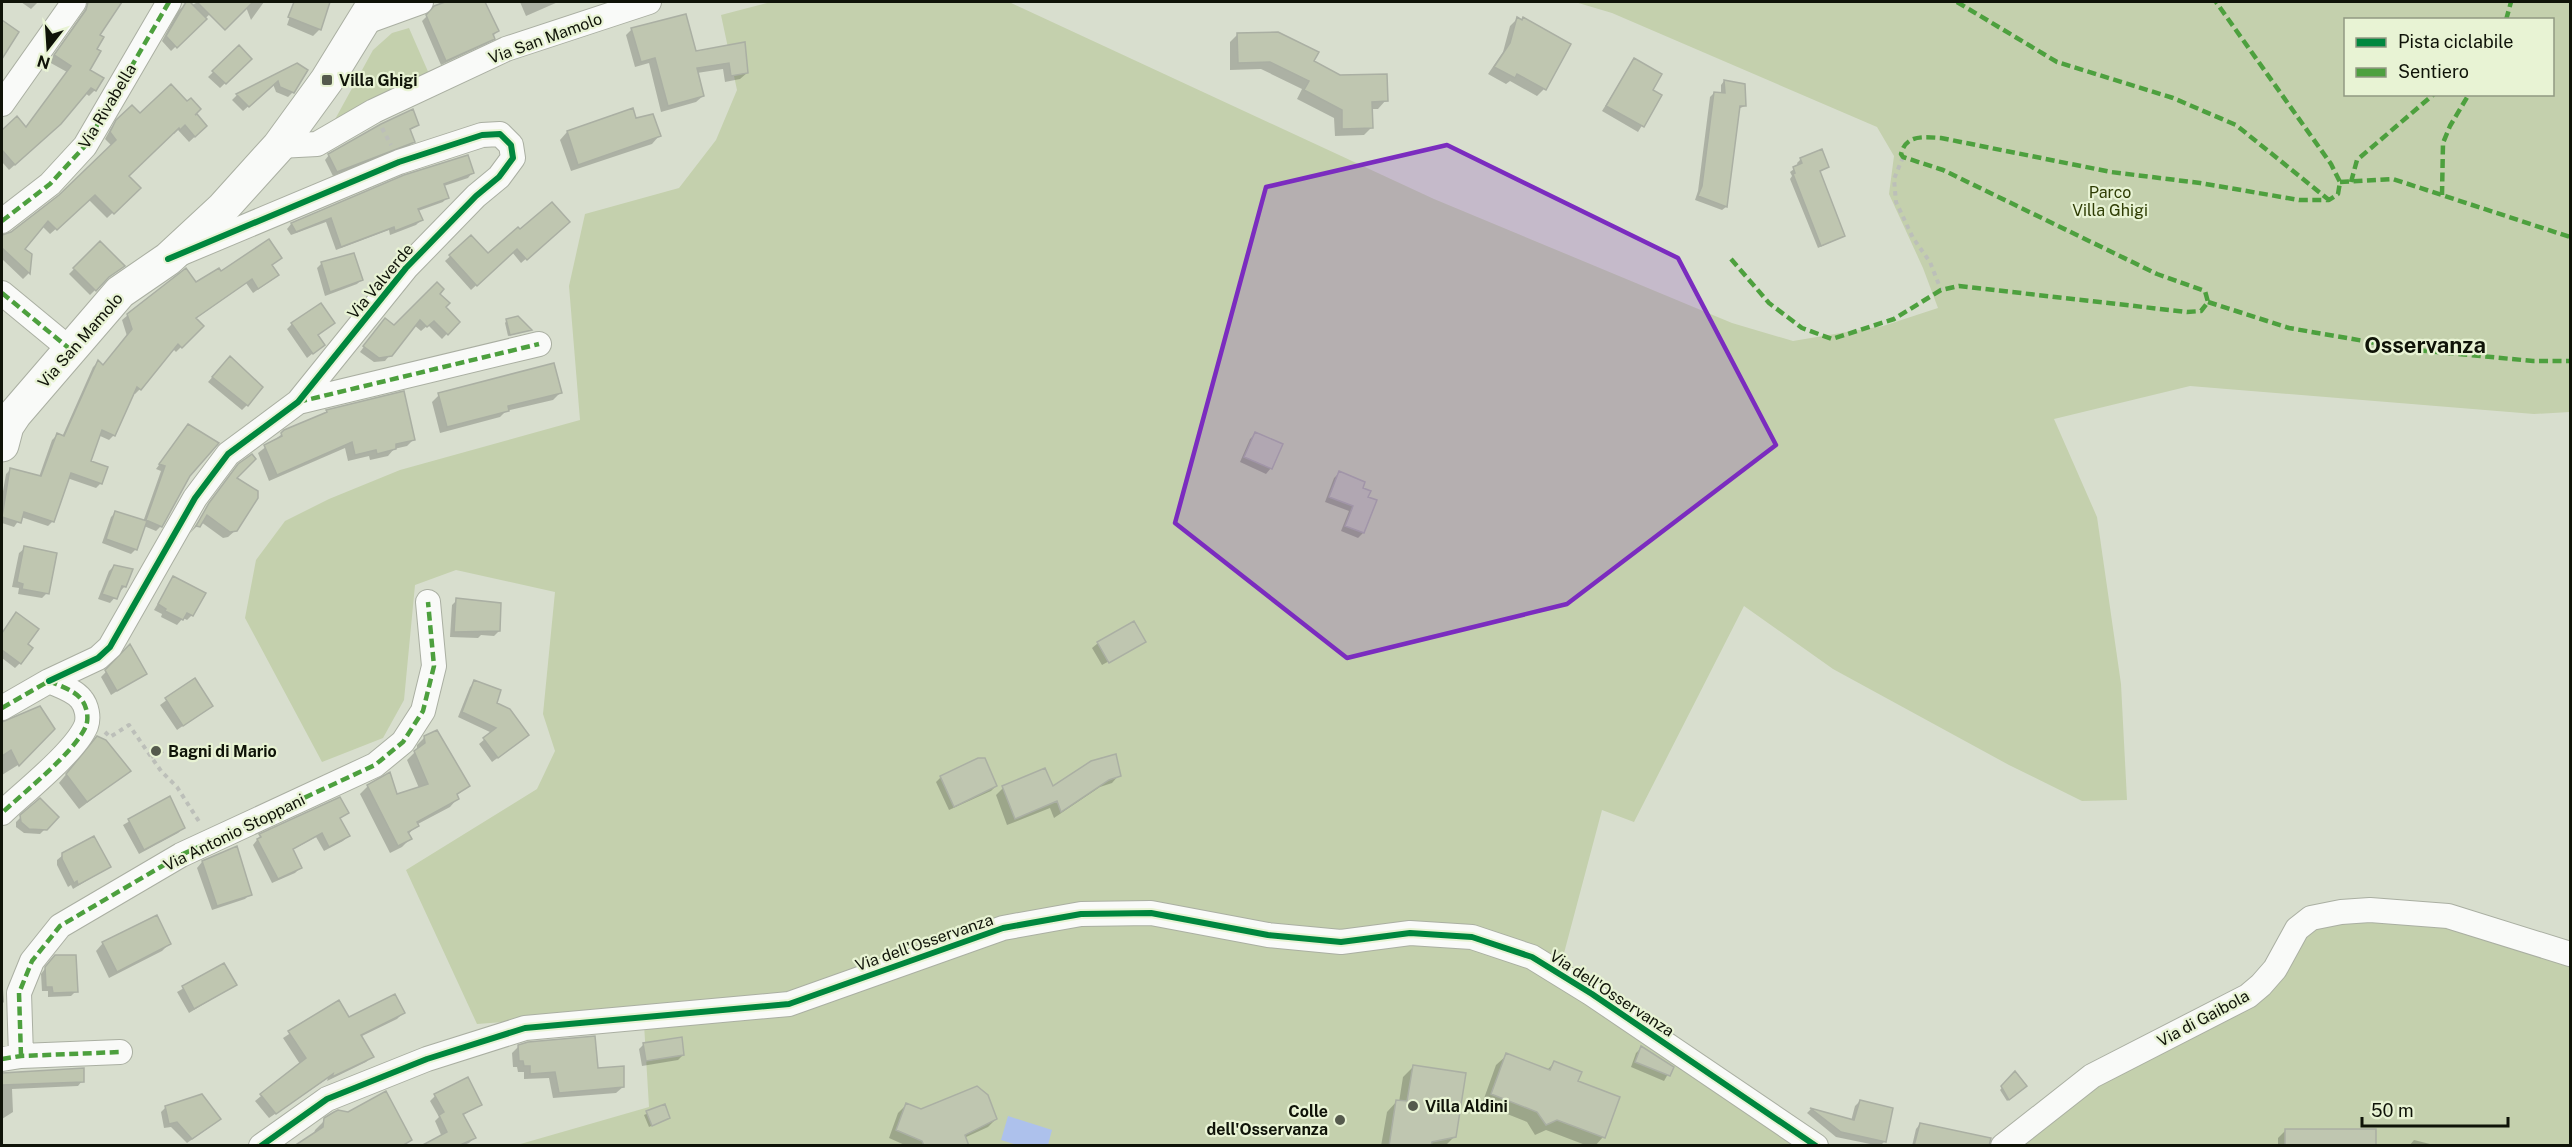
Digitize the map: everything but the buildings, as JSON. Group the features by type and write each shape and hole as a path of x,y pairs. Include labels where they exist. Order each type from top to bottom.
{"main road":[{"name":"Via San Mamolo","path":"2,445 8,410 71,350 120,292 168,259 223,208 279,146 305,112 362,16"}],"street":[{"path":"2,104 74,2"},
{"name":"Via Rivabella","path":"2,221 50,184 85,146 169,2"},
{"path":"362,16 421,2"},
{"name":"Via San Mamolo","path":"279,146 317,144 374,111 506,49 649,2"},
{"name":"Via Valverde","path":"2,708 49,681 98,658 110,647 195,498 228,454 298,402 406,267 476,196 499,177 513,158 511,145 500,134 482,135 399,162 168,259"},
{"path":"2,293 71,350"},
{"name":"Via Valverde","path":"298,402 539,344"},
{"name":"Via Antonio Stoppani","path":"11,1058 19,993 32,962 60,926 171,860 375,765 403,742 423,711 434,666 428,602"},
{"path":"2,813 64,754 86,725 87,713 82,700 69,690 49,681"},
{"name":"Via di Gaibola","path":"2003,1146 2091,1076 2248,996 2275,969 2297,929 2311,918 2341,912 2370,910 2448,916 2571,954"},
{"name":"Via dell'Osservanza","path":"261,1146 327,1099 427,1059 525,1028 789,1004 1003,928 1081,914 1151,913 1268,935 1341,942 1410,933 1472,937 1532,957 1592,994 1816,1146"},
{"path":"11,1058 120,1052"}],"path":[{"path":"374,111 399,162"},
{"path":"1903,157 1894,179 1896,202 1913,238 1930,262 1941,290"},
{"path":"86,725 100,726 110,737 129,725 194,813 202,827 197,830 203,844"},
{"path":"151,757 166,749"}],"highlighted area":[{"path":"1447,145 1678,258 1776,445 1567,604 1347,658 1175,523 1266,187"}],"green space":[{"name":"Parco Villa Ghigi","path":"771,2 1009,2 1434,199 1732,323 1793,341 1883,326 1938,308 1923,268 1889,194 1894,156 1877,127 1612,13 1575,2 2570,2 2570,412 2534,414 2190,386 2054,419 2097,517 2121,684 2127,800 2082,801 2009,765 1833,669 1744,606 1634,822 1602,810 1559,972 1816,1145 517,1145 649,1107 644,1024 640,1012 477,1024 406,870 537,789 555,751 543,714 555,592 456,570 415,585 404,700 383,738 322,762 245,618 256,560 285,521 329,499 400,470 580,420 569,286 585,214 679,188 716,140 737,90 721,15"},
{"path":"409,28 433,83 333,123 373,50 392,33"},
{"path":"2434,920 2570,950 2570,1145 1992,1146 2283,967 2306,922"}],"water":[{"path":"1008,1116 1052,1130 1048,1145 1017,1145 1001,1140"}],"marked path":[{"path":"2,221 50,184 85,146 169,2"},
{"path":"1957,2 2057,62 2173,98 2236,125 2329,200"},
{"path":"1731,259 1769,303 1802,328 1832,339 1894,319 1941,290 1959,286 2187,312 2201,311 2208,302 2205,291 2157,274 1943,170 1903,157 1901,154 1903,148 1911,140 1922,137 1941,138 2111,172 2200,183 2299,200 2329,200 2338,194 2340,182 2331,164 2216,2"},
{"path":"2507,18 2511,2"},
{"path":"2351,182 2357,160 2432,96"},
{"path":"2442,195 2443,143 2468,96"},
{"path":"2340,182 2393,179 2570,237"},
{"path":"2,293 71,350"},
{"path":"2208,302 2289,328 2416,350 2533,361 2570,361"},
{"path":"298,402 539,344"},
{"path":"21,1056 19,993 32,961 60,926 181,855 375,765 403,742 423,711 434,666 428,602"},
{"path":"2,708 49,681 75,693 85,705 87,712 86,726 71,748 2,813"},
{"path":"2,1059 21,1056 120,1052"}],"cycle path":[{"path":"49,681 98,658 110,647 195,498 228,454 298,402 406,268 476,196 499,177 513,158 511,145 500,134 482,135 399,162 168,259"},
{"path":"261,1146 327,1099 427,1059 525,1028 789,1004 1003,928 1081,914 1151,913 1268,935 1341,942 1410,933 1472,937 1532,957 1592,994 1816,1146"}],"place":[{"name":"Villa Ghigi","path":"327,80"},
{"name":"Bagni di Mario","path":"156,751"},
{"name":"Villa Aldini","path":"1413,1106"},
{"name":"Colle dell'Osservanza","path":"1340,1120"}],"district":[{"name":"Osservanza","path":"2425,345"}]}
